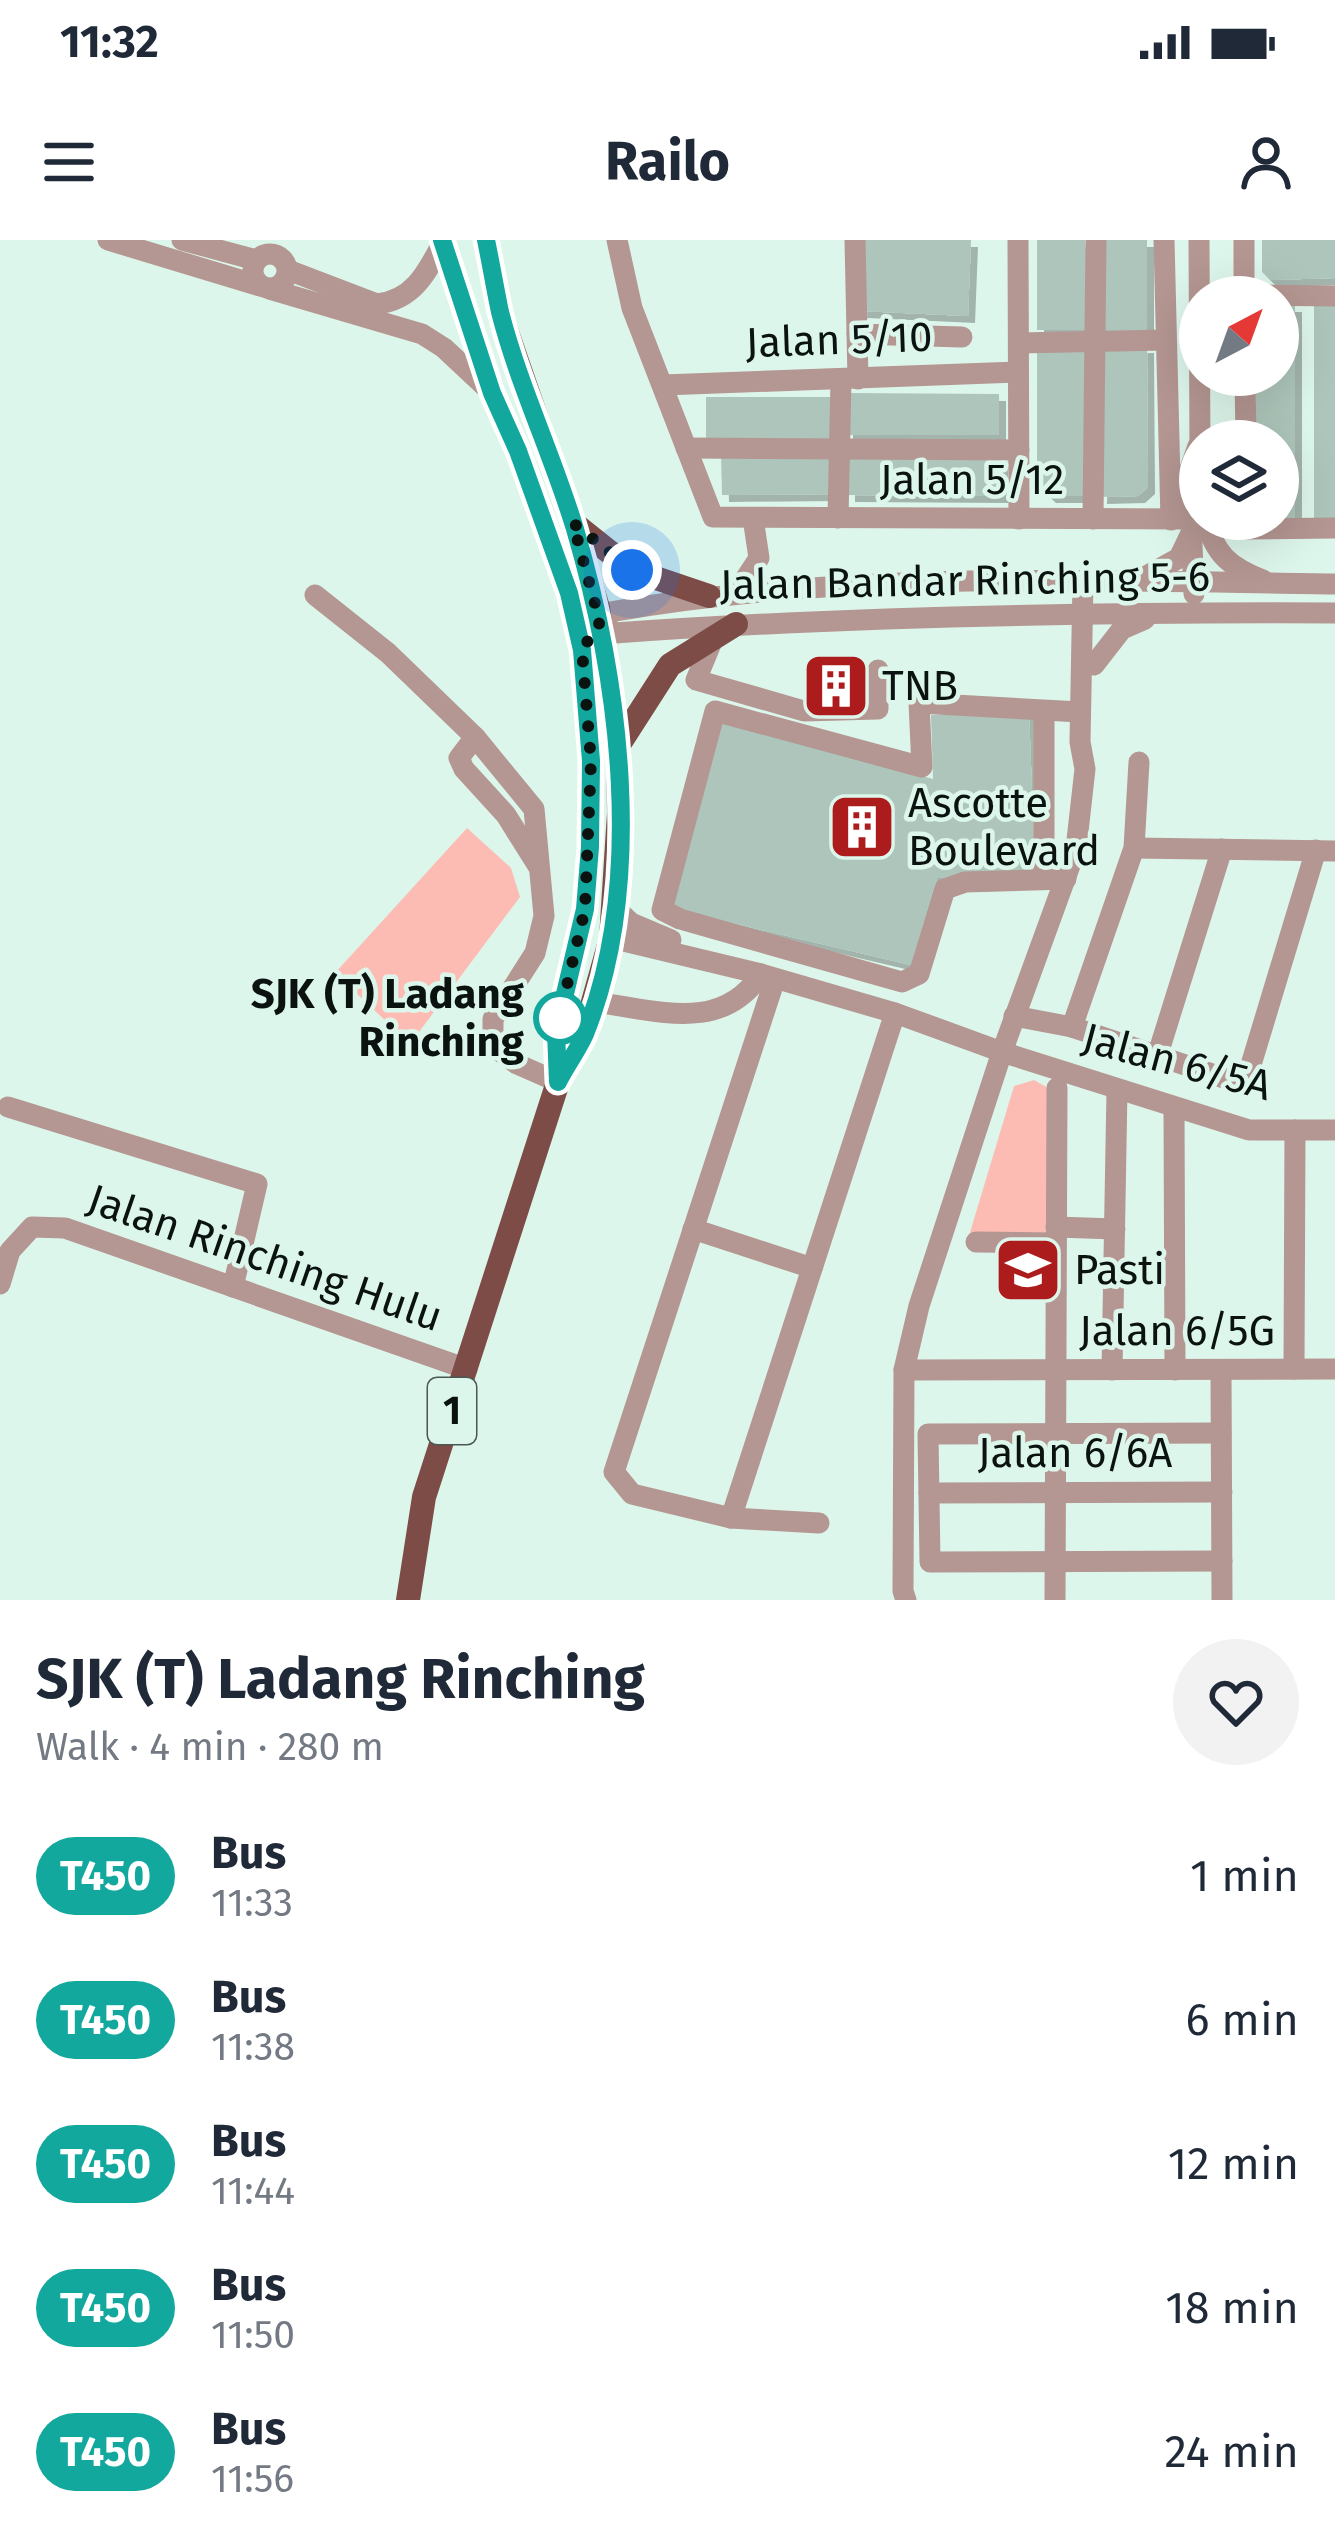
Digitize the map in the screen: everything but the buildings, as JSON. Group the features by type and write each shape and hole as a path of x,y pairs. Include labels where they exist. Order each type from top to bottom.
{"main road":[{"name":"1","path":"408,1600 424,1497 558,1082 584,1034 615,908 618,746 600,622 573,523 501,315 486,240"},
{"path":"442,241 492,393 569,593 582,650"},
{"path":"573,523 632,570 709,596"},
{"path":"618,746 670,665 736,624"},
{"name":"1","path":"558,1082 556,1032 585,909 590,847 591,761 582,650"}],"street":[{"path":"108,240 422,334 492,393"},
{"path":"182,240 277,255 288,270 377,304 414,289 442,241"},
{"path":"617,240 632,308 686,448 1019,450"},
{"path":"838,518 838,448 857,334 855,240"},
{"path":"1018,240 1018,519"},
{"path":"1093,519 1096,240"},
{"path":"1164,240 1165,340 1179,431"},
{"path":"1199,240 1199,420"},
{"path":"1244,240 1244,276"},
{"path":"260,252 254,278 265,287"},
{"path":"265,287 286,280 288,270"},
{"path":"1299,296 1335,296"},
{"path":"857,334 962,337"},
{"path":"1019,343 1165,340"},
{"name":"Jalan 5/10","path":"663,385 1018,372"},
{"name":"Jalan 5/12","path":"686,448 713,517 1179,522"},
{"path":"736,592 759,558 753,518"},
{"path":"1299,526 1335,528"},
{"path":"1135,582 1179,558 1186,540"},
{"path":"1195,540 1200,614"},
{"path":"1209,540 1224,561 1274,584"},
{"path":"906,1600 904,1370 1055,878 1076,849 1085,770 1080,712 1087,665 1089,582"},
{"name":"Jalan Bandar Rinching 5-6","path":"1335,584 916,584 736,592 610,611 600,622 615,633 736,624 1022,615 1335,614"},
{"path":"569,593 600,622 582,650"},
{"path":"315,595 388,653 476,737 534,809 544,916 535,953 494,1019 493,1046 517,1064 558,1082"},
{"path":"1087,665 1122,629 1156,614"},
{"path":"1022,615 1064,632 1087,665 1094,745 1085,770"},
{"path":"713,639 696,680 804,711 878,709 878,670"},
{"path":"668,926 715,711 922,767 919,703 1080,712"},
{"path":"1044,711 1055,878"},
{"path":"1072,1027 1134,848 1139,762"},
{"path":"1014,1016 1072,1027 1230,1080 1242,1079 1250,1068 1326,850 1134,848"},
{"path":"1157,1057 1222,849"},
{"path":"615,908 631,923 668,926 902,982 919,974 945,889 965,882 1055,878"},
{"path":"668,926 728,966"},
{"path":"611,938 728,966"},
{"name":"Jalan 6/5A","path":"728,966 895,1013 1249,1130 1335,1130"},
{"path":"593,1003 709,1012 740,1000 768,976"},
{"path":"768,976 614,1472 632,1494 731,1518 819,1523"},
{"path":"731,1518 895,1013"},
{"path":"986,1101 1015,1067 1032,1062 1015,1036 1014,1016"},
{"path":"1055,1600 1057,1088"},
{"path":"1112,1370 1117,1090"},
{"path":"8,1107 257,1184 232,1286"},
{"path":"1174,1108 1175,1370"},
{"path":"1294,1370 1295,1130"},
{"name":"Jalan Rinching Hulu","path":"0,1283 10,1250 32,1227 65,1228 466,1369"},
{"path":"976,1242 1114,1228"},
{"path":"693,1229 812,1268"},
{"path":"915,1322 920,1346 930,1360 947,1370"},
{"name":"Jalan 6/5G","path":"904,1370 1335,1370"},
{"path":"903,1416 928,1379 947,1370"},
{"path":"1221,1370 1222,1600"},
{"path":"1222,1433 928,1434 930,1562 1222,1561"},
{"name":"Jalan 6/6A","path":"929,1492 1222,1492"}],"shaded area":[{"path":"467,828 511,868 520,897 410,1044 335,973"},
{"path":"1034,1080 1050,1089 1050,1240 968,1239 1014,1086"}],"bus line":[{"name":"T450","path":"442,240 492,393 569,593 582,650 591,761 590,847 585,909 556,1032 558,1082 584,1034 611,938 618,746 598,608 501,315 486,240"}],"place":[{"name":"TNB","path":"836,686"},
{"name":"Ascotte Boulevard","path":"862,827"},
{"name":"SJK (T) Ladang Rinching","path":"560,1018"},
{"name":"Pasti","path":"1028,1270"}],"route":[{"path":"560,1018 556,1032 585,909 590,847 591,761 582,650 600,622 573,523 632,570"}]}
